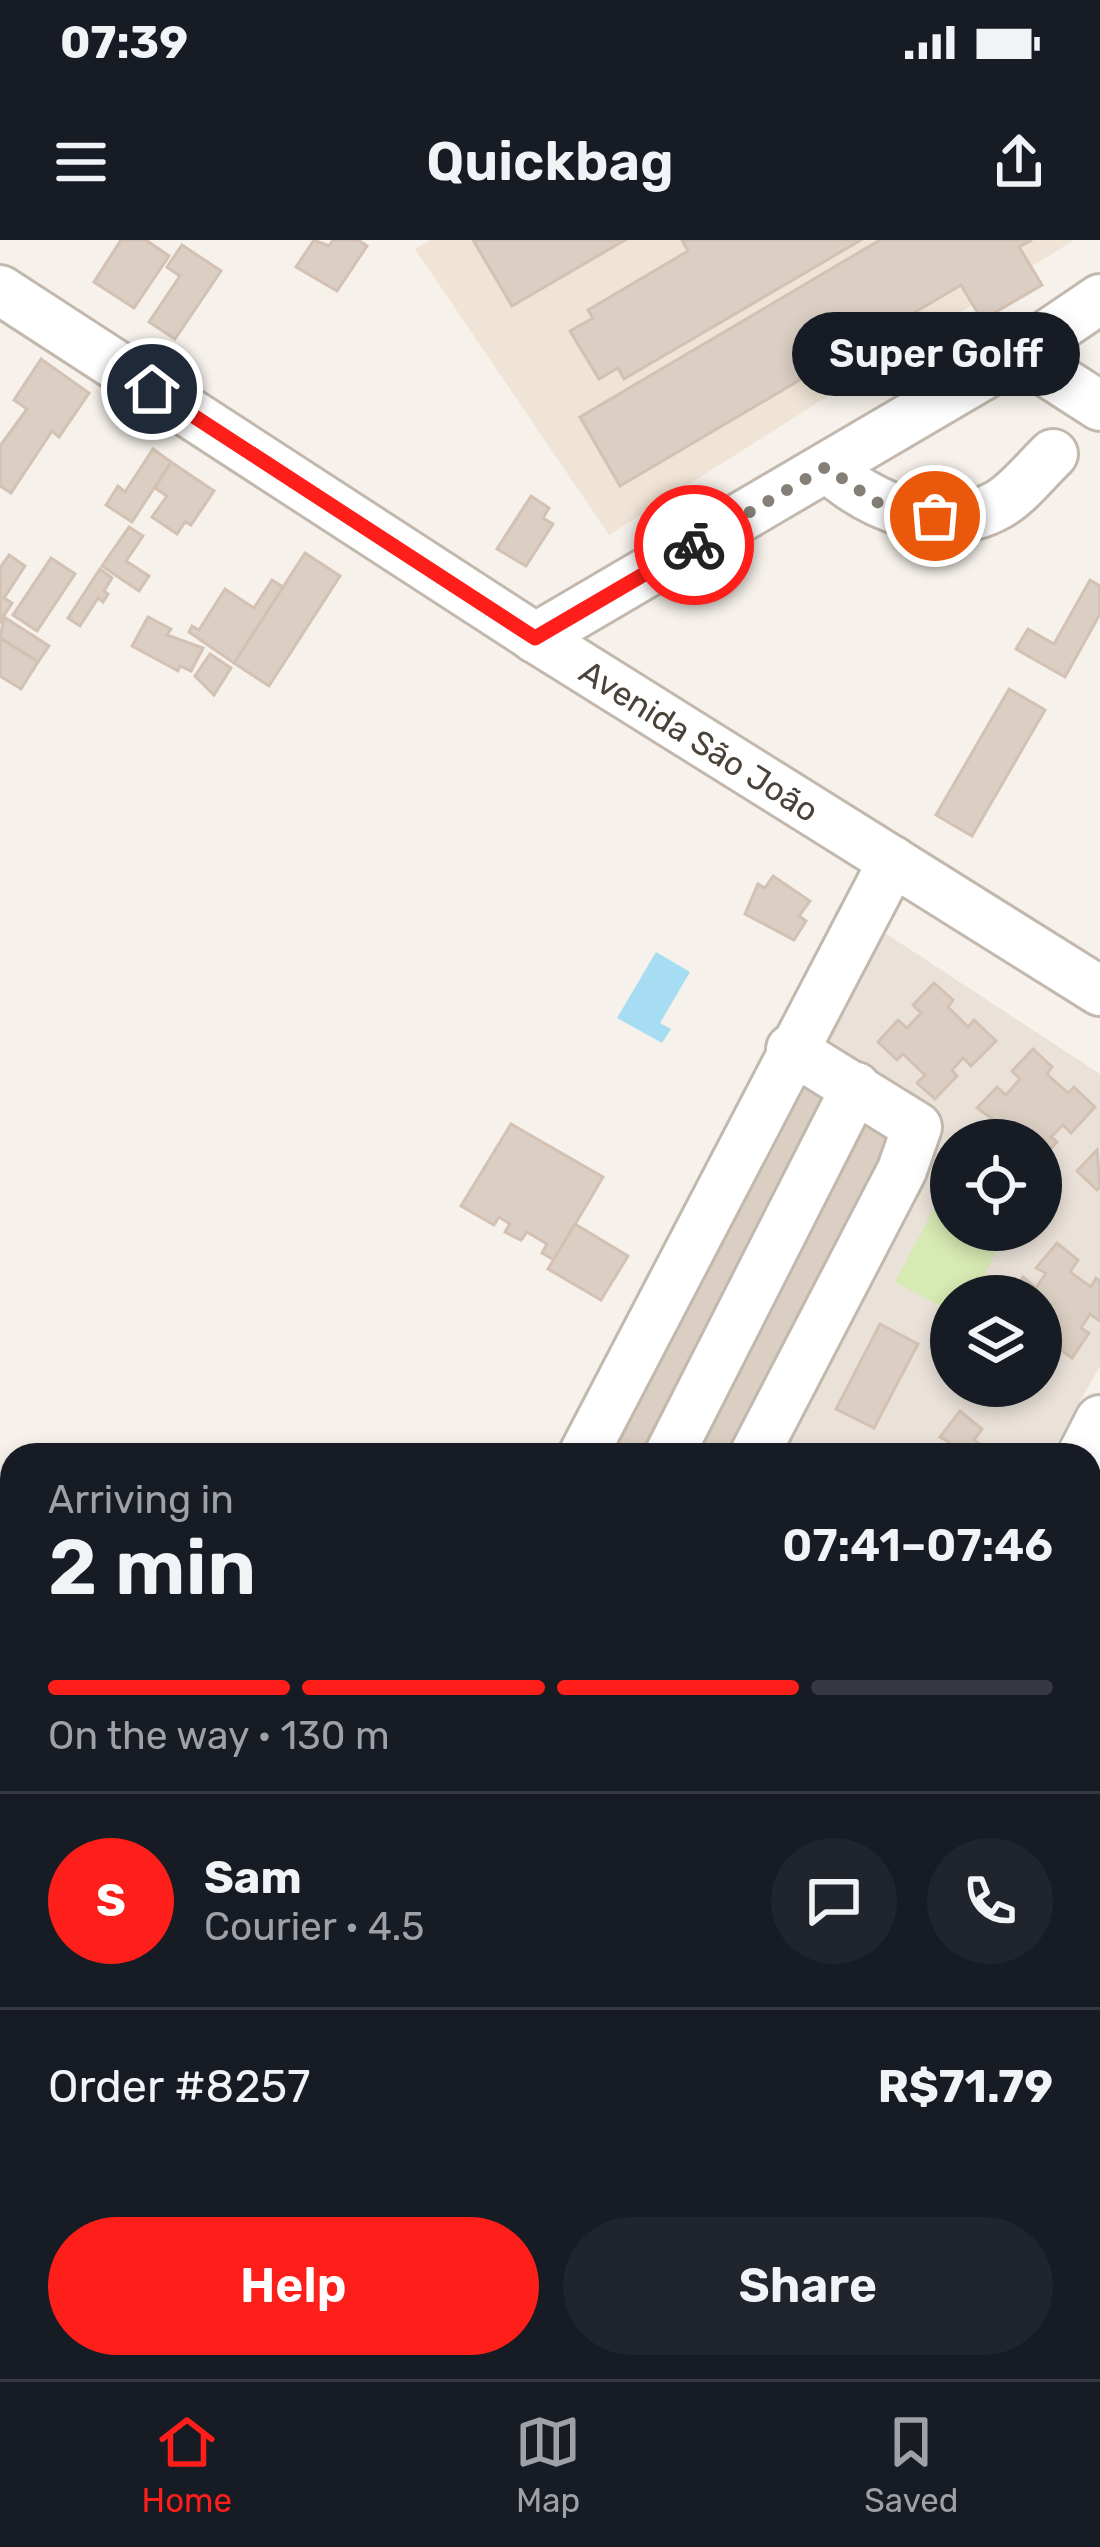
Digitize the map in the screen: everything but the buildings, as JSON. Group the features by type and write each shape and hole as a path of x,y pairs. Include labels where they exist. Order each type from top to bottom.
{"street":[{"name":"Avenida São João","path":"0,290 535,638 1100,991"},
{"path":"535,638 1019,354 1100,299"},
{"path":"1019,354 1100,406"},
{"path":"826,467 876,502 909,514 961,518 1000,505 1052,454"},
{"path":"589,1443 892,861"},
{"path":"760,1443 913,1148 917,1126 791,1049"},
{"path":"675,1443 856,1087"}],"shaded area":[{"path":"431,240 1074,240 609,535 415,249"},
{"path":"853,912 1100,1074 1100,1366 1057,1443 577,1443"}],"green space":[{"path":"930,1216 930,1251 996,1251 984,1275 930,1275 930,1301 895,1282"}],"water":[{"path":"656,952 690,972 660,1023 671,1029 662,1043 617,1018"}],"way so far":[{"path":"694,545 826,467 876,502 909,514 935,516"}],"place":[{"name":"Super Golff","path":"935,516"}],"route":[{"path":"152,389 535,638 694,545"}]}
